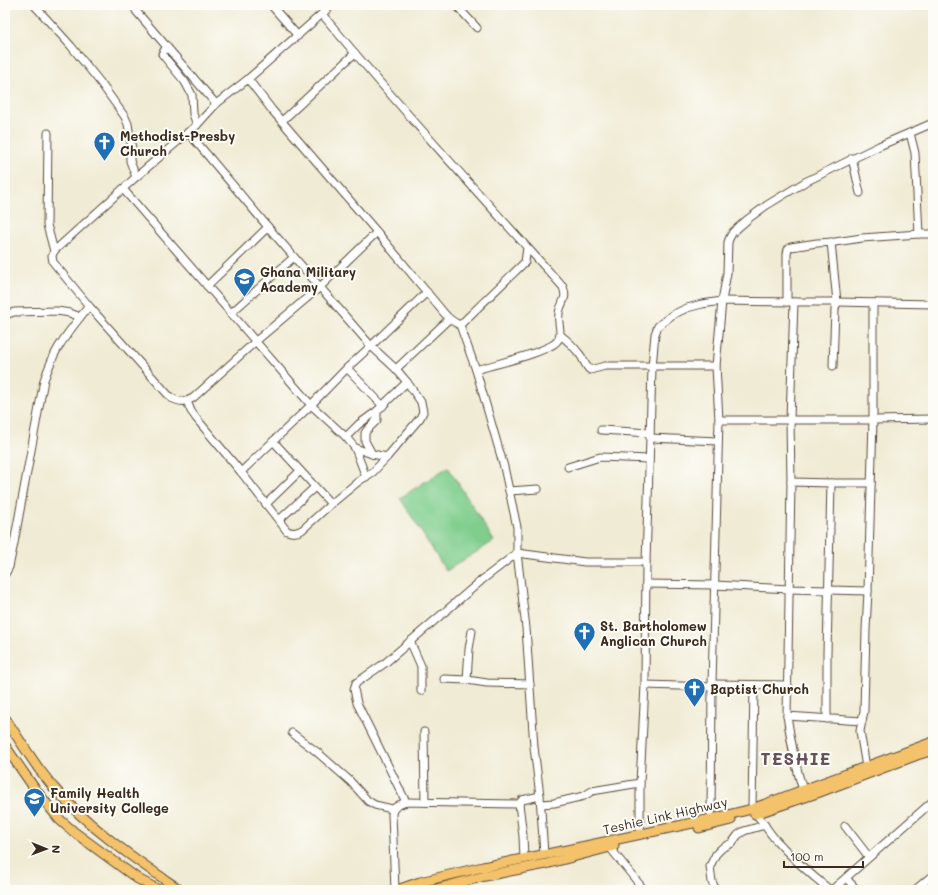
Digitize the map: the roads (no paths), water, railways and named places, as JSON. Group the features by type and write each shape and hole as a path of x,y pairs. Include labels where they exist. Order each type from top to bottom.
{"main road":[{"path":"5,718 53,788 76,811 122,850 180,890"},
{"name":"Teshie Link Highway","path":"434,890 485,876 546,864 640,834 754,811 803,790 933,742"},
{"path":"5,746 59,819 74,832 138,879 158,890"},
{"name":"Teshie Link Highway","path":"396,890 483,867 524,858 567,850 608,845 713,825 754,811 817,793 933,750"}],"street":[{"path":"34,5 100,82 125,117 128,124 132,149 130,161 136,177"},
{"path":"135,5 136,12 216,104"},
{"path":"271,5 298,36"},
{"path":"332,5 248,79 216,104 197,125 136,177 54,251 52,262 171,398 179,402 187,401 193,398 320,286 377,232"},
{"path":"456,5 477,28"},
{"path":"322,14 355,54 563,287 566,294 558,322 560,335 558,341 538,352 476,370"},
{"path":"166,46 162,54 186,82 192,95 193,114 197,125"},
{"path":"282,121 355,54"},
{"path":"248,79 272,110 377,232 449,319 460,324"},
{"path":"712,819 712,685 718,441 716,366 722,301 727,273 728,242 733,232 748,219 782,195 852,158 933,123"},
{"path":"187,401 196,418 287,531 292,533 302,530 331,504 372,472 387,457 420,418 423,412 421,402 407,382 396,369 371,346 188,132"},
{"path":"48,133 47,226 54,251"},
{"path":"910,133 914,153 919,234"},
{"path":"852,158 860,193"},
{"path":"123,189 311,405 346,437 355,448 366,477"},
{"path":"207,286 268,227"},
{"path":"803,790 797,772 787,716 791,482 790,302 788,249 791,247 817,243 862,238 933,234"},
{"path":"831,242 837,302 835,309 833,366"},
{"path":"460,324 525,262 527,248"},
{"path":"231,313 294,257"},
{"path":"525,262 540,262"},
{"path":"241,472 427,292"},
{"path":"640,834 640,783 645,685 646,562 652,367 655,334 658,326 672,315 687,308 722,301 933,304"},
{"path":"866,767 860,731 864,711 868,591 873,420 873,303"},
{"path":"5,574 9,567 14,544 44,380 58,347 89,306"},
{"path":"5,314 14,312 57,311 70,313 80,317"},
{"path":"396,369 449,319"},
{"path":"460,324 476,370 504,467 517,527 517,553 526,628 534,747 544,854"},
{"path":"560,335 571,343 590,370 605,366 716,366"},
{"path":"347,368 380,409"},
{"path":"346,437 359,424 380,409 407,382"},
{"path":"372,454 365,441 365,437 367,430 377,420 380,409"},
{"path":"718,420 933,419"},
{"path":"601,430 650,436 718,441"},
{"path":"272,441 331,504"},
{"path":"355,448 387,457"},
{"path":"568,467 600,457 649,459"},
{"path":"266,504 300,471"},
{"path":"791,482 871,483"},
{"path":"827,719 831,483"},
{"path":"279,520 315,487"},
{"path":"509,491 538,489"},
{"path":"406,802 357,703 354,689 356,683 385,662 482,580 517,553 585,562 646,562"},
{"path":"646,584 715,584 828,591 868,591"},
{"path":"467,680 469,646 472,631"},
{"path":"410,641 421,666 421,691"},
{"path":"444,679 487,683 530,684"},
{"path":"645,685 788,685"},
{"path":"754,685 754,811 774,838 794,859 811,875 831,890 933,801"},
{"path":"787,716 862,721"},
{"path":"424,732 425,802"},
{"path":"292,733 350,781 368,802 392,810"},
{"path":"396,890 392,810 396,806 406,802 519,804 522,800 540,800 554,803 584,796 592,791 640,783"},
{"path":"519,804 524,858"},
{"path":"716,890 712,882 710,866 716,854 722,848 732,843 738,835 765,825"},
{"path":"845,826 869,857"},
{"path":"608,845 644,890"},
{"path":"915,890 933,875"},
{"path":"846,878 857,890"}],"place":[{"name":"Methodist-Presby Church","path":"104,162"},
{"name":"Ghana Military Academy","path":"244,298"},
{"name":"St. Bartholomew Anglican Church","path":"585,652"},
{"name":"Baptist Church","path":"695,708"},
{"name":"Family Health University College","path":"34,818"}],"district":[{"name":"TESHIE","path":"796,758"}]}
